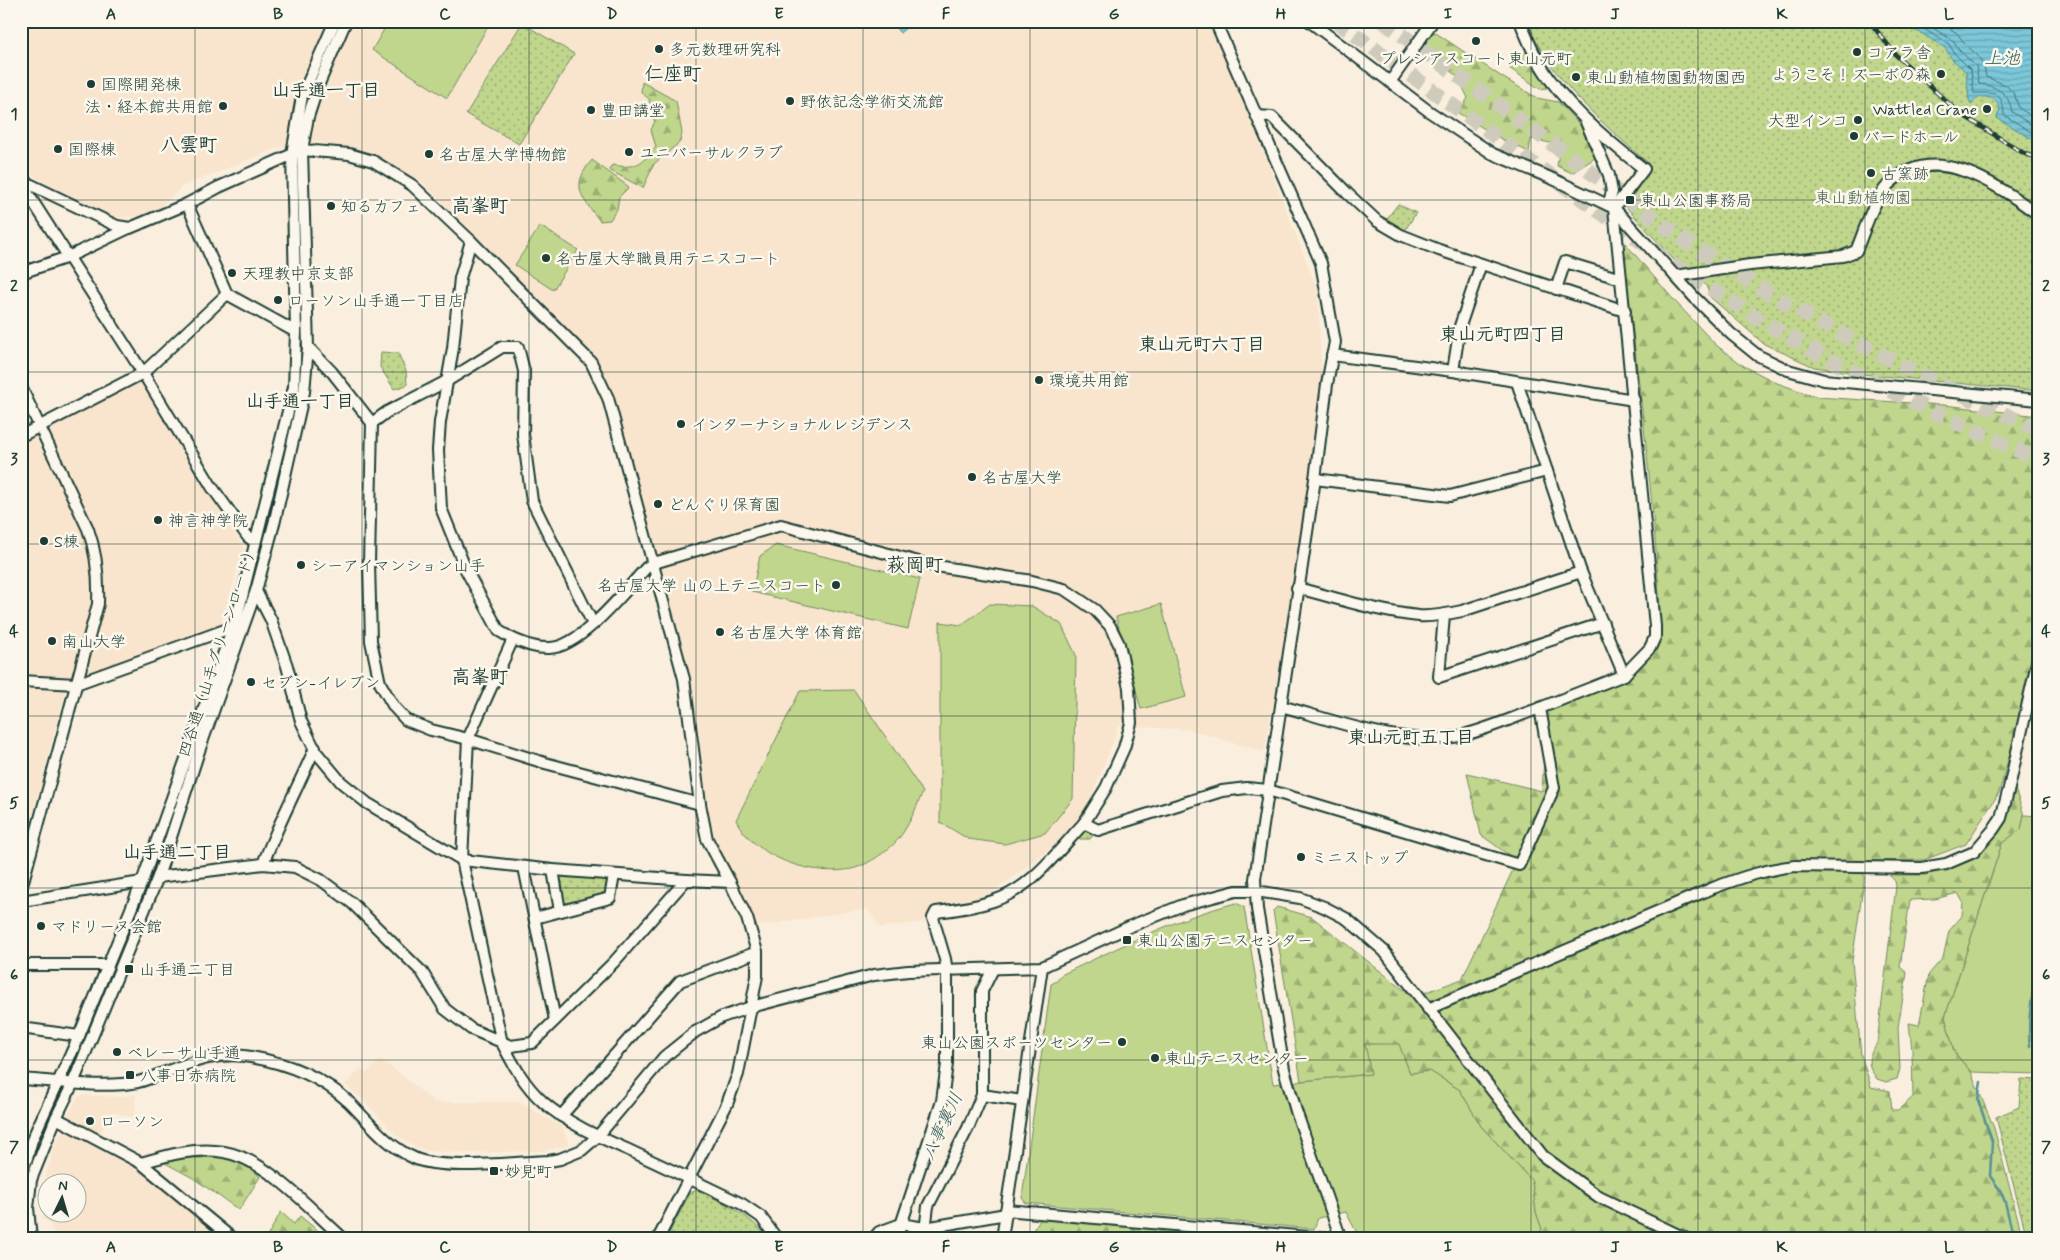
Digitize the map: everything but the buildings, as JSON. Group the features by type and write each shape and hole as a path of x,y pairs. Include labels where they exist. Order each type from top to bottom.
{"street":[{"path":"21,1179 32,1140 60,1081 142,882 233,627 294,387 296,332 292,154 302,96 335,21"},
{"name":"四谷通（山手グリーンロード）","path":"31,1239 28,1208 31,1180 158,877 199,751 256,591 275,520 304,392 308,347 302,150 308,117 318,86 346,21"},
{"path":"1215,21 1321,263 1335,342 1327,384 1315,479 1297,588 1255,879 1257,909 1288,1086 1341,1239"},
{"path":"1309,21 1430,112 1494,154 1553,179 1611,207 1731,334 1758,355 1788,370 1824,380 2039,400"},
{"path":"1390,82 1433,21"},
{"path":"1520,21 1530,47 1544,71 1583,116 1624,153 1644,168 1611,207"},
{"path":"1257,116 1272,117 1377,221 1401,235 1556,290 1624,311"},
{"path":"1281,706 1398,737 1430,739 1464,735 1624,675 1650,648 1655,637 1634,400 1611,207 1612,192 1609,176 1583,116"},
{"path":"21,273 68,257 302,150 348,154 374,161 412,185 471,241 591,362 608,398 684,679 700,804 707,839 730,882 746,918 756,952 757,976 738,1074 727,1104 658,1239"},
{"path":"1675,276 1750,265 1843,256 1856,251 1876,205 1885,190 1902,175 1924,165 1955,168 1971,174 2001,189 2039,215"},
{"path":"21,181 117,226 130,228"},
{"path":"21,181 143,372 212,487 248,537 255,542"},
{"path":"187,204 227,294 296,332"},
{"path":"471,241 460,278 453,348 446,381 438,450 442,508 466,570 499,631 513,639 535,647 551,648 566,645 593,624 646,568 654,563 781,525 930,565 1032,581 1064,590 1095,610 1110,626 1119,644 1129,688 1131,723 1124,748 1106,788 1084,823 1045,865 1019,889 994,901 936,912 932,918 947,971 947,1064 942,1101 901,1224 898,1239"},
{"path":"1556,290 1565,262 1621,279"},
{"path":"1453,371 1460,326 1481,264"},
{"path":"21,436 143,372 227,294"},
{"path":"372,423 388,412 446,381 502,346 518,347 524,372 522,434 532,501 593,624"},
{"path":"308,347 332,372 372,423 369,563 372,640 380,683 394,707 406,720 431,730 468,739 545,763 700,804"},
{"path":"1332,355 1453,371 1634,400"},
{"path":"1517,382 1581,572 1624,675"},
{"path":"21,387 94,544 99,580 98,604 21,888"},
{"path":"1315,479 1450,496 1547,471"},
{"path":"1297,588 1392,611 1420,616 1444,615 1462,611 1581,572"},
{"path":"256,591 271,620 287,666 301,721 315,748 341,782 367,803 462,860 553,870 730,882"},
{"path":"1444,615 1440,677 1603,623"},
{"path":"21,681 76,684 233,627"},
{"path":"513,639 468,739 462,860 502,1042 513,1064 529,1088 561,1116 598,1136 742,1204 761,1217 777,1239"},
{"path":"1428,1009 1729,882 1775,869 1814,866 1922,868 1946,864 1974,852 2001,818 2039,655"},
{"path":"1084,823 1098,830 1222,791 1247,788 1268,790 1519,865 1554,788 1540,708"},
{"path":"263,864 276,829 296,792 315,748"},
{"path":"158,877 263,864 295,867 321,880 352,903 422,972 445,1009 472,1029 511,1046 532,1043 614,962 686,880"},
{"path":"524,867 555,1020"},
{"path":"553,870 560,911"},
{"path":"535,918 610,898 614,875"},
{"path":"21,901 142,882"},
{"path":"21,1079 73,1083 117,1084 140,1082 200,1059 226,1055 249,1057 275,1063 317,1078 348,1101 382,1136 398,1149 429,1163 560,1160 582,1150 598,1136 664,1057 676,1046 695,1032 722,1017 751,1006 874,975 908,971 1042,967 1183,904 1236,891 1256,891 1300,898 1324,907 1347,919 1384,951 1543,1156 1599,1197 1687,1239"},
{"path":"561,1116 680,982 756,952"},
{"path":"21,964 108,965"},
{"path":"1002,1239 1042,967"},
{"path":"924,1234 928,1206 968,1128 982,1095 982,991 993,969"},
{"path":"21,1028 79,1036"},
{"path":"982,1095 1022,1101"},
{"path":"56,1118 141,1163 233,1239"},
{"path":"141,1163 173,1154 197,1151 224,1152 238,1156 281,1181 344,1239"},
{"path":"873,1239 879,1232 901,1224 924,1234 1006,1212 1330,1239"}],"shaded area":[{"name":"名古屋大学","path":"21,21 1212,21 1318,291 1322,381 1283,649 1264,752 1191,730 1119,726 1088,807 1061,840 994,892 932,921 880,928 867,909 756,927 715,840 707,814 691,691 658,555 614,399 598,362 557,317 423,183 380,157 317,142 278,148 183,186 159,208 142,216 115,218 21,170"},
{"name":"神言神学院","path":"138,374 194,463 244,549 220,627 79,677 102,590 102,567 97,539 42,422"},
{"name":"南山大学","path":"34,427 89,540 92,551 94,597 73,672 69,679 21,859 21,434"},
{"path":"381,1059 435,1102 519,1102 563,1127 569,1145 542,1151 464,1153 427,1151 414,1146 396,1135 361,1098 345,1085 361,1068 366,1073"},
{"path":"136,1094 135,1118 113,1112 100,1134 68,1115 78,1097 84,1095 123,1097"},
{"path":"64,1125 135,1166 227,1239 57,1239 48,1222 88,1222 88,1172 47,1172 55,1144"}],"green space":[{"path":"389,21 491,21 447,98 372,50"},
{"name":"東山動植物園","path":"1526,21 2039,21 2039,391 1871,375 1814,367 1764,344 1710,297 1706,285 1673,259 1626,207 1647,173 1648,163 1579,99 1550,63"},
{"path":"522,23 574,54 519,144 466,114"},
{"path":"1433,31 1537,98 1558,102 1580,125 1595,158 1572,173 1557,166 1560,145 1531,139 1529,152 1503,140 1458,113 1468,98 1457,76 1421,50"},
{"path":"1526,51 1547,84 1547,88 1540,89 1509,68"},
{"path":"642,82 676,101 682,133 680,142 654,164 643,188 609,170 612,165 632,166 637,164 646,158 656,147 651,130 655,121 645,111 650,100 641,92"},
{"path":"592,160 629,187 619,197 617,209 610,220 600,221 583,198 580,184 581,177"},
{"path":"1398,204 1416,213 1404,232 1385,221"},
{"name":"名古屋大学職員用テニスコート","path":"540,226 578,250 553,290 515,265"},
{"path":"1620,237 1672,298 1716,345 1744,366 1777,383 1817,397 1944,405 2039,416 2039,647 1999,793 1966,844 1924,860 1864,861 1864,881 1852,961 1861,1055 1871,1087 1890,1091 1892,1110 1898,1110 1913,1097 1912,1050 1909,1023 1919,1025 1929,974 1943,958 1949,931 1962,916 1963,902 1958,893 1935,899 1910,900 1900,967 1907,973 1898,1027 1900,1069 1897,1079 1886,1082 1877,1079 1869,1061 1877,1043 1896,886 1895,881 1889,875 1925,875 1952,868 1979,854 2004,824 2014,786 2024,815 2021,829 2002,843 1945,1017 1954,1052 1971,1072 1994,1128 2022,1235 2027,1239 1707,1239 1696,1234 1693,1239 1536,1239 1542,1229 1536,1212 1532,1181 1481,1126 1460,1090 1430,1071 1410,1073 1399,1044 1365,1044 1371,1074 1301,1081 1273,911 1277,907 1312,917 1413,997 1462,979 1517,861 1481,835 1467,773 1542,791 1547,709 1632,676 1661,641 1652,500 1625,265"},
{"path":"381,352 398,353 406,371 407,385 394,389 380,367"},
{"name":"名古屋大学 山の上テニスコート","path":"776,545 920,579 908,629 752,592 760,556"},
{"path":"990,604 1032,606 1061,624 1076,655 1073,799 1045,833 1005,844 968,839 940,822 940,622 961,625"},
{"path":"1161,604 1186,697 1141,709 1116,617"},
{"path":"854,690 923,792 908,824 899,838 887,850 867,863 856,868 830,871 799,866 768,853 755,844 744,833 736,820 800,691"},
{"path":"2024,815 2039,816 2039,1070 2038,1074 1971,1072 1954,1052 1945,1017 2002,843 2021,829"},
{"path":"1084,825 1096,832 1090,839 1072,839"},
{"path":"563,875 606,879 609,882 608,893 562,908 560,877"},
{"name":"東山テニスセンター","path":"1236,903 1244,907 1273,1084 1370,1074 1365,1044 1399,1043 1410,1073 1430,1071 1460,1090 1481,1126 1532,1181 1536,1212 1542,1229 1536,1239 1360,1239 1346,1212 1318,1218 1314,1229 1026,1203 1022,1198 1051,984 1057,981 1061,975 1147,934 1213,909"},
{"path":"2021,1079 2039,1080 2039,1239 2032,1239 2031,1236 2026,1234 1996,1117 2019,1107"},
{"path":"216,1156 240,1162 251,1168 260,1177 239,1210 193,1178 165,1163 180,1159"},
{"path":"697,1190 745,1216 768,1239 666,1239 690,1193"},
{"path":"281,1212 294,1224 300,1216 328,1239 273,1239 268,1235"},
{"path":"1041,1218 1251,1239 1027,1239"}],"water":[{"path":"890,21 914,21 900,33"},
{"name":"上池","path":"1889,21 2033,21 2039,28 2039,143 1997,118 2000,108 1991,98 1978,98 1971,104 1966,72 1951,58 1945,48 1921,33"}],"waterway":[{"path":"2039,926 2039,934"},
{"path":"2030,1046 2030,1014 2039,961"},
{"name":"八事裏川","path":"977,1016 976,994 978,990"},
{"path":"1981,1082 1978,1100 1992,1141 1990,1176 2000,1190 2005,1202 2014,1239"}],"tunnel":[{"path":"1336,21 1675,266 1757,318 1835,363 1932,411 2039,460"},
{"path":"1383,21 1688,243 1770,294 1850,339 1944,386 2039,430"}],"railway":[{"path":"1869,21 1896,55 1958,112 2025,154 2039,158"}],"place":[{"name":"プレシアスコート東山元町","path":"1476,41"},
{"name":"多元数理研究科","path":"659,49"},
{"name":"コアラ舎","path":"1857,52"},
{"name":"ようこそ！ズーボの森","path":"1941,74"},
{"name":"東山動植物園動物園西","path":"1576,77"},
{"name":"国際開発棟","path":"91,84"},
{"name":"野依記念学術交流館","path":"790,101"},
{"name":"法・経本館共用館","path":"223,106"},
{"name":"Wattled Crane","path":"1987,109"},
{"name":"豊田講堂","path":"591,110"},
{"name":"大型インコ","path":"1858,120"},
{"name":"バードホール","path":"1854,136"},
{"name":"国際棟","path":"58,149"},
{"name":"ユニバーサルクラブ","path":"629,152"},
{"name":"名古屋大学博物館","path":"429,154"},
{"name":"古窯跡","path":"1871,173"},
{"name":"東山公園事務局","path":"1630,200"},
{"name":"知るカフェ","path":"331,206"},
{"name":"名古屋大学職員用テニスコート","path":"546,258"},
{"name":"天理教中京支部","path":"232,273"},
{"name":"ローソン山手通一丁目店","path":"278,300"},
{"name":"環境共用館","path":"1039,380"},
{"name":"インターナショナルレジデンス","path":"681,424"},
{"name":"名古屋大学","path":"972,477"},
{"name":"どんぐり保育園","path":"658,504"},
{"name":"神言神学院","path":"158,520"},
{"name":"S棟","path":"44,541"},
{"name":"シーアイマンション山手","path":"301,565"},
{"name":"名古屋大学 山の上テニスコート","path":"836,585"},
{"name":"名古屋大学 体育館","path":"720,632"},
{"name":"南山大学","path":"52,641"},
{"name":"セブン-イレブン","path":"251,682"},
{"name":"ミニストップ","path":"1301,857"},
{"name":"マドリーヌ会館","path":"41,926"},
{"name":"東山公園テニスセンター","path":"1127,940"},
{"name":"山手通二丁目","path":"129,969"},
{"name":"東山公園スポーツセンター","path":"1122,1042"},
{"name":"ベレーサ山手通","path":"117,1052"},
{"name":"東山テニスセンター","path":"1155,1058"},
{"name":"八事日赤病院","path":"130,1075"},
{"name":"ローソン","path":"90,1121"},
{"name":"妙見町","path":"494,1171"}],"district":[{"name":"仁座町","path":"673,73"},
{"name":"山手通一丁目","path":"326,90"},
{"name":"八雲町","path":"189,144"},
{"name":"高峯町","path":"480,205"},
{"name":"東山元町四丁目","path":"1503,334"},
{"name":"東山元町六丁目","path":"1202,344"},
{"name":"山手通一丁目","path":"300,401"},
{"name":"萩岡町","path":"915,564"},
{"name":"高峯町","path":"480,676"},
{"name":"東山元町五丁目","path":"1411,737"},
{"name":"山手通二丁目","path":"177,852"}]}
